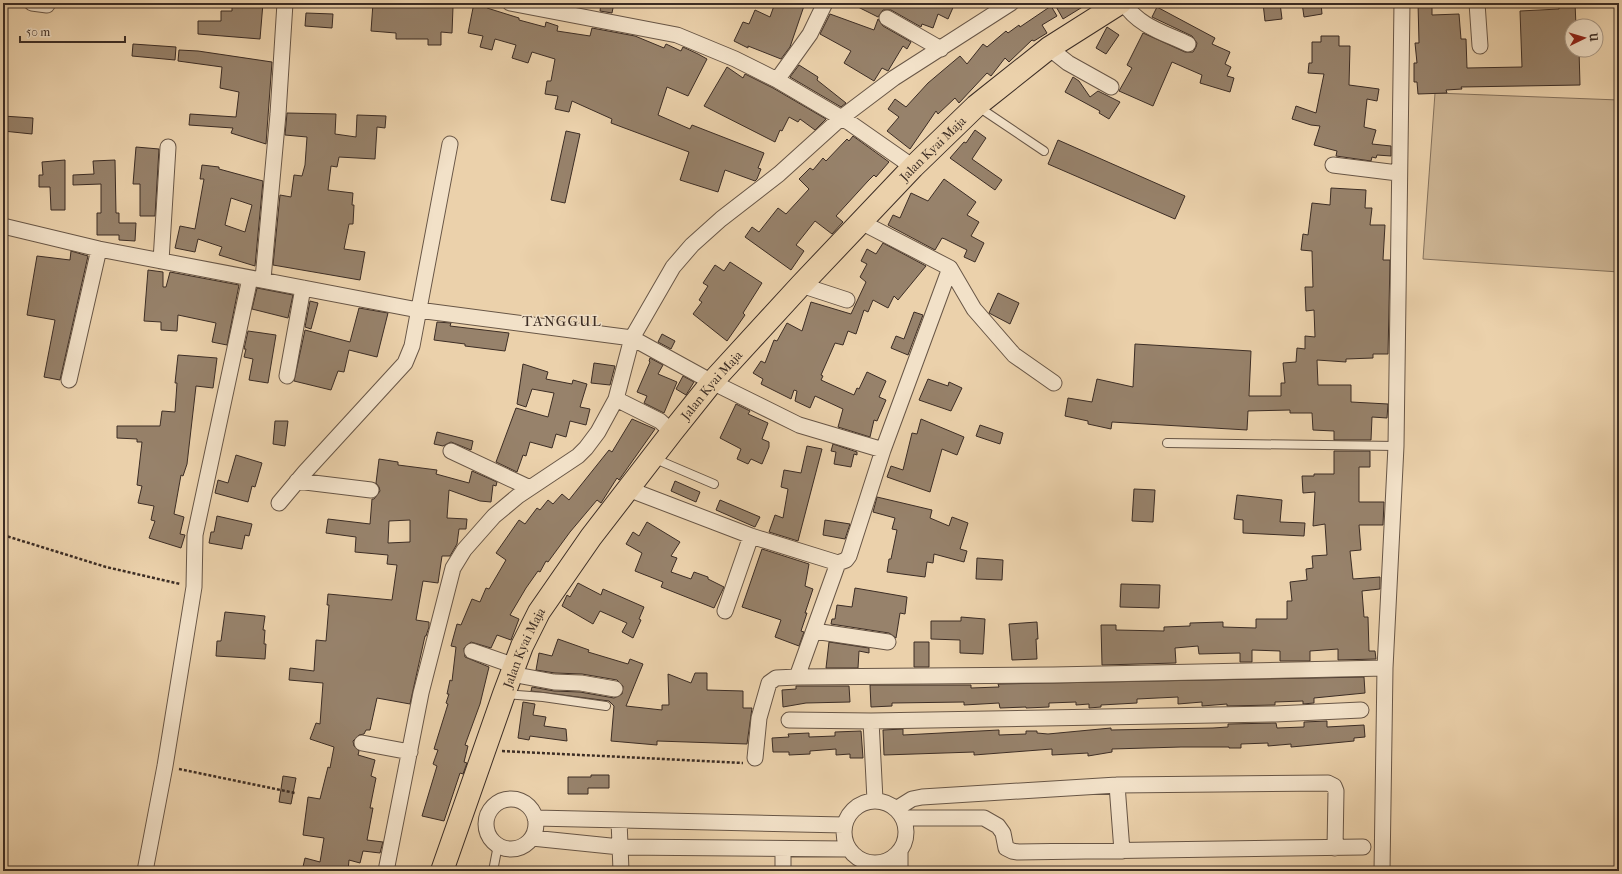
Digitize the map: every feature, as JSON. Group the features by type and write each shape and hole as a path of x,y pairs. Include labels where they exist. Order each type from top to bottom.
{"main road":[{"name":"Jalan Kyai Maja","path":"442,871 464,803 510,678 539,612 628,488 712,382 801,285 913,167 976,106 1049,48 1120,3"}],"street":[{"path":"145,871 165,766 194,587 195,535 256,279 278,114 285,3"},
{"path":"510,3 677,35 735,59 777,80 850,123 913,167"},
{"path":"777,80 810,34 825,3"},
{"path":"386,871 421,693 453,568 464,550 480,530 494,516 586,448 623,402 642,343 673,267 692,245 721,219 779,174 850,123 894,78 1011,3"},
{"path":"1124,3 1130,13 1144,24 1188,44"},
{"path":"1382,871 1385,668 1396,446 1398,173 1402,3"},
{"path":"1478,3 1480,46"},
{"path":"887,18 941,49"},
{"path":"1049,48 1068,63 1111,87"},
{"path":"279,503 297,480 405,363 412,346 450,144"},
{"path":"161,260 168,147"},
{"path":"1332,164 1398,173"},
{"path":"861,222 950,268 974,309 1014,355 1054,382"},
{"path":"3,226 99,249 418,310 642,343 712,382 799,425 883,450"},
{"path":"69,380 99,249"},
{"path":"628,488 751,536 838,563 846,560 883,450 950,268"},
{"path":"801,285 847,300"},
{"path":"287,376 303,288"},
{"path":"623,402 660,421 672,432"},
{"path":"451,451 530,488"},
{"path":"297,480 371,490"},
{"path":"725,611 751,536"},
{"path":"797,677 838,563"},
{"path":"814,631 888,642"},
{"path":"472,651 510,678 581,683 615,689"},
{"path":"754,758 759,718 769,683 776,678 1053,675 1385,668"},
{"path":"789,720 871,721 1275,714 1361,710"},
{"path":"871,721 875,800"},
{"path":"362,743 410,752"},
{"path":"900,814 912,798 922,797 1117,785 1328,783 1334,786 1336,791 1335,848"},
{"path":"1117,785 1122,850"},
{"path":"506,800 516,800 525,803 531,810 535,818 536,828 532,838 526,845 517,849 507,849 498,845 488,834 487,818 491,810 498,803 506,800"},
{"path":"900,852 891,859 874,864 857,858 848,849 844,838 844,825 848,815 855,807 864,802 875,800 887,802 900,814 906,830 905,841 900,852 900,871"},
{"path":"464,803 487,818"},
{"path":"900,814 984,818 998,826 1002,833 1006,848 1012,851 1364,848"},
{"path":"535,818 844,825"},
{"path":"620,820 620,871"},
{"path":"532,838 620,847 848,849"},
{"path":"783,849 783,871"}],"lane":[{"path":"976,106 1044,150"},
{"path":"1167,443 1396,446"},
{"path":"652,458 714,484"},
{"path":"510,678 543,697 606,706"},
{"path":"493,871 498,845"}],"path":[{"path":"3,535 106,567 194,587"},
{"path":"484,750 749,764 754,758"},
{"path":"165,766 295,793"},
{"path":"403,869 420,871"}],"shaded area":[{"path":"1435,93 1619,100 1619,272 1423,259"}],"building":[{"path":"232,3 263,3 260,39 198,34 198,21 221,21 221,11 232,11"},
{"path":"373,3 440,3 439,6 453,7 452,33 441,32 441,45 428,45 428,39 396,39 396,33 371,31"},
{"path":"474,3 488,3 487,8 519,18 519,20 545,27 546,22 558,26 557,31 590,36 592,28 635,36 664,48 666,44 681,51 683,47 707,59 688,96 667,87 658,115 690,129 692,125 764,153 758,168 761,169 757,179 755,181 725,170 718,192 680,180 689,152 611,123 612,119 572,101 569,112 555,109 558,96 545,94 547,81 551,81 555,59 532,52 528,63 512,58 516,45 495,39 492,50 480,47 483,36 468,33"},
{"path":"601,3 614,3 612,13 600,11"},
{"path":"775,3 805,3 790,47 781,59 748,46 748,48 734,41 743,22 749,24 755,10 770,17"},
{"path":"850,3 955,3 948,19 938,14 933,28 922,24 921,27 891,10 883,10 878,17"},
{"path":"1054,3 1089,3 1063,19"},
{"path":"1263,3 1280,3 1282,19 1265,21"},
{"path":"1302,3 1321,3 1322,14 1304,17"},
{"path":"1418,3 1432,3 1432,15 1459,14 1461,39 1466,39 1467,68 1522,67 1520,11 1559,9 1559,3 1575,3 1576,18 1564,18 1564,58 1579,58 1580,85 1461,87 1462,89 1446,90 1447,93 1418,94 1417,82 1414,82 1414,63 1417,63 1415,43 1419,43"},
{"path":"1051,6 1057,16 1042,25 1047,33 1034,41 1032,40 1009,62 1005,58 991,76 987,73 959,103 955,98 938,114 936,111 910,149 887,131 899,117 888,109 895,99 906,107 928,83 960,56 967,64 983,44 987,47 1006,31 1008,33 1019,25 1020,27"},
{"path":"1157,7 1215,38 1212,44 1230,52 1225,64 1231,67 1227,76 1234,78 1230,92 1200,83 1202,75 1172,62 1153,106 1119,91 1132,68 1127,65 1143,33 1185,52 1193,52 1196,47 1197,43 1192,36 1152,17"},
{"path":"306,13 333,14 332,28 305,26"},
{"path":"830,14 874,30 878,19 883,26 911,42 907,49 903,46 888,71 882,68 874,81 844,63 851,51 820,34"},
{"path":"1107,27 1119,35 1106,54 1096,48"},
{"path":"1321,36 1339,36 1339,46 1350,46 1349,85 1379,89 1377,101 1367,99 1364,127 1376,130 1372,144 1391,146 1391,156 1377,155 1376,158 1372,157 1371,161 1336,156 1337,151 1314,145 1320,126 1311,125 1292,119 1296,106 1316,113 1324,74 1308,73 1309,63 1312,63 1312,42 1321,42"},
{"path":"133,44 176,47 175,60 132,56"},
{"path":"179,50 198,51 272,62 266,144 231,133 233,128 189,125 190,114 236,117 239,92 220,88 222,67 178,61"},
{"path":"799,65 818,77 817,80 846,103 841,107 790,77"},
{"path":"727,67 743,78 745,74 773,88 826,119 815,130 800,119 798,122 789,117 782,131 780,130 775,142 704,106"},
{"path":"1073,77 1079,81 1090,97 1098,91 1120,102 1109,119 1099,113 1100,111 1065,92"},
{"path":"287,113 336,114 335,134 356,137 357,115 386,116 385,128 377,127 375,159 339,157 337,167 331,166 328,190 353,193 353,224 349,224 344,249 365,252 360,280 273,265 280,195 291,197 294,175 302,176 305,165 307,137 285,135"},
{"path":"3,116 33,118 32,134 3,131"},
{"path":"975,130 986,138 972,159 1002,180 995,190 950,158 964,142 966,143"},
{"path":"566,131 580,134 565,203 551,200"},
{"path":"853,136 889,162 876,177 874,175 868,181 836,216 843,222 832,234 815,221 796,245 804,251 791,270 745,237 752,227 759,232 778,208 786,214 809,189 799,179 810,168 813,170 823,158 826,161 847,139 849,141"},
{"path":"1058,140 1185,196 1175,219 1048,164"},
{"path":"136,147 159,149 155,216 140,216 140,184 133,184"},
{"path":"65,160 65,210 51,210 50,187 39,187 39,175 43,175 42,162"},
{"path":"115,160 116,213 119,213 119,223 136,223 135,241 119,240 119,235 97,235 97,213 101,213 101,184 73,185 73,175 94,174 93,161"},
{"path":"202,165 219,167 219,169 263,181 255,266 219,255 222,247 198,239 195,252 175,248 180,226 195,229 204,179 200,179","holes":["231,198 252,205 245,232 225,225"]},
{"path":"944,179 976,202 967,215 979,222 971,236 984,243 975,262 964,257 967,250 945,239 942,238 935,250 888,225 893,215 900,218 911,193 928,201"},
{"path":"1331,188 1366,190 1365,208 1372,208 1370,225 1385,225 1383,260 1390,260 1388,354 1373,354 1373,358 1346,359 1346,362 1317,360 1318,385 1351,385 1351,402 1388,404 1387,418 1372,417 1371,440 1334,440 1334,431 1313,430 1312,413 1290,413 1290,410 1248,411 1247,430 1112,422 1111,429 1088,424 1088,421 1065,416 1068,398 1092,402 1097,379 1133,387 1135,344 1251,351 1249,396 1281,396 1281,383 1285,383 1283,363 1296,362 1297,348 1305,349 1305,336 1315,337 1314,310 1306,311 1305,287 1313,287 1312,251 1301,250 1303,234 1308,235 1312,203 1330,205"},
{"path":"883,243 926,266 898,300 894,296 888,308 873,300 868,312 864,310 856,334 848,331 843,345 835,343 821,375 823,376 821,380 854,395 857,388 859,389 867,372 886,381 879,397 886,400 877,421 874,420 870,437 838,427 843,409 815,396 810,408 795,401 797,391 794,390 791,399 761,384 763,379 753,373 761,361 765,363 774,340 777,341 787,323 802,331 811,302 851,314 866,282 860,277 867,264 861,261 867,249 876,254"},
{"path":"71,251 88,256 60,380 44,377 55,320 27,315 37,256 70,260"},
{"path":"730,262 762,283 743,313 745,315 727,341 693,314 702,302 699,300 708,286 703,283 715,265 724,271"},
{"path":"148,270 163,272 163,287 166,287 170,272 239,285 227,345 212,342 216,323 178,315 177,331 161,330 161,322 144,321"},
{"path":"257,288 293,295 288,318 252,309"},
{"path":"998,293 1019,303 1010,324 989,313"},
{"path":"310,301 318,303 311,329 305,327"},
{"path":"359,308 388,313 377,357 349,350 344,372 338,371 331,390 294,381 305,330 350,342"},
{"path":"914,312 923,315 908,355 891,348 896,336 904,339"},
{"path":"437,322 451,323 450,326 509,333 505,351 434,340"},
{"path":"248,331 276,335 268,383 249,380 253,359 244,357 246,349 244,349"},
{"path":"662,334 675,341 671,349 658,342"},
{"path":"178,355 217,358 213,388 196,386 187,464 183,476 181,475 174,514 184,517 180,534 185,535 181,548 149,538 155,521 151,520 154,506 138,503 142,486 137,485 142,442 137,442 137,439 117,438 117,426 160,426 162,411 175,412 177,383 175,383"},
{"path":"650,358 663,365 658,374 677,382 664,413 644,403 647,396 637,392 650,362"},
{"path":"594,363 615,366 610,385 591,383"},
{"path":"523,364 548,372 546,379 572,384 573,380 587,384 580,407 590,409 586,425 570,421 566,437 556,434 552,448 530,442 526,456 523,455 517,472 496,462 516,408 548,417 554,393 532,389 526,407 517,404"},
{"path":"683,376 694,382 686,395 676,389"},
{"path":"928,379 948,386 949,382 962,388 951,411 919,400"},
{"path":"736,404 750,411 748,414 768,423 762,439 769,442 769,447 762,464 751,459 748,464 737,459 741,449 720,438"},
{"path":"632,419 655,429 619,480 617,478 601,503 597,500 570,532 548,562 546,561 540,572 538,571 526,588 510,615 519,619 511,640 497,635 491,648 471,642 464,648 465,657 489,667 480,704 465,745 468,746 464,762 467,763 463,774 460,773 444,821 422,816 437,766 433,764 438,750 434,749 448,704 446,703 449,694 447,694 450,680 452,681 456,647 451,646 457,624 461,625 472,599 480,602 486,588 489,589 506,560 496,553 519,520 525,524 537,508 540,510 548,500 553,504 562,494 569,500 609,450 612,452"},
{"path":"921,419 964,437 957,455 942,449 930,492 887,477 891,466 903,470 912,433 917,434"},
{"path":"275,421 288,421 285,446 273,444"},
{"path":"980,425 1003,433 1000,444 976,436"},
{"path":"437,432 473,441 471,450 451,442 443,446 434,444"},
{"path":"833,444 857,452 857,455 854,454 851,467 834,464 836,452 831,451"},
{"path":"807,446 822,449 798,541 769,532 775,515 783,518 788,489 781,487 784,470 801,473"},
{"path":"1334,451 1370,451 1370,467 1359,467 1359,502 1384,502 1383,525 1359,525 1361,550 1350,551 1353,579 1380,577 1380,589 1362,591 1364,617 1368,617 1369,651 1375,651 1376,659 1338,660 1338,649 1310,651 1310,661 1280,661 1280,651 1252,650 1252,662 1240,662 1240,653 1199,654 1198,646 1175,648 1176,663 1102,665 1101,625 1116,625 1116,630 1164,631 1164,627 1190,626 1190,623 1223,622 1223,627 1256,628 1256,619 1287,619 1287,601 1292,601 1290,582 1307,580 1306,569 1313,568 1312,556 1327,555 1325,524 1313,526 1315,492 1303,493 1302,476 1314,476 1314,474 1334,474"},
{"path":"236,455 262,463 255,487 252,486 248,502 215,493 218,480 228,483"},
{"path":"379,459 398,462 398,465 437,470 436,474 469,483 472,471 497,482 496,486 493,485 491,502 480,501 449,490 447,518 467,519 466,529 459,529 457,544 450,556 442,556 438,583 423,581 416,620 429,622 429,627 425,636 410,704 377,698 370,730 366,730 364,734 359,735 353,741 354,746 359,751 358,755 375,760 371,776 376,778 370,808 373,808 367,840 383,842 380,853 363,851 360,863 349,860 348,871 302,871 305,858 320,862 324,838 303,835 308,797 320,799 328,767 330,768 334,747 310,739 316,723 320,724 323,683 289,680 290,668 314,671 316,640 326,641 329,605 327,605 328,594 392,600 397,565 387,564 388,555 355,552 356,537 326,533 328,519 370,524 372,499 374,499 380,491 376,483","holes":["410,520 410,542 388,543 389,521"]},
{"path":"675,481 700,492 696,502 671,491"},
{"path":"1134,489 1155,490 1153,522 1132,521"},
{"path":"1237,495 1282,500 1280,522 1305,523 1304,536 1243,533 1243,520 1234,519"},
{"path":"877,497 932,510 930,518 949,526 952,517 968,523 960,549 967,551 964,562 934,554 933,563 927,562 925,577 887,572 897,530 892,529 895,518 873,512"},
{"path":"720,500 760,517 755,527 716,510"},
{"path":"217,516 252,524 249,536 245,535 242,549 209,543 211,532 214,532"},
{"path":"825,520 850,524 845,539 823,535"},
{"path":"647,522 680,542 671,556 677,558 671,572 691,579 694,572 708,577 708,579 724,587 714,608 661,587 663,582 635,571 642,553 626,544 633,532 639,536"},
{"path":"762,549 809,564 805,586 813,589 805,613 807,613 801,631 804,632 799,646 775,637 781,620 742,607"},
{"path":"977,558 1003,560 1002,580 976,579"},
{"path":"578,583 601,595 603,589 644,607 639,619 641,620 633,638 622,632 627,623 600,611 593,624 562,606 567,595 570,597"},
{"path":"1121,584 1160,585 1159,608 1120,607"},
{"path":"855,588 907,597 905,614 900,613 896,638 889,633 831,624 832,619 835,619 837,605 852,607"},
{"path":"225,612 265,616 263,630 265,630 264,644 266,644 265,659 216,656 217,641 221,641"},
{"path":"961,617 985,619 983,654 960,653 960,640 931,639 931,621 961,621"},
{"path":"1037,622 1037,659 1012,660 1009,624"},
{"path":"558,639 589,650 588,652 628,664 630,659 643,664 626,706 662,710 662,705 669,705 668,674 691,683 695,673 707,673 707,690 743,691 743,708 752,708 747,744 657,741 657,745 611,741 614,706 609,701 531,691 532,687 554,691 580,692 614,698 622,694 623,686 617,680 582,674 555,673 536,670 539,653 552,656"},
{"path":"829,642 869,648 869,653 859,651 858,668 826,668"},
{"path":"914,642 929,642 929,667 914,667"},
{"path":"1364,677 1365,693 1314,698 1314,703 1303,704 1303,701 1275,702 1275,705 1227,706 1227,704 1202,706 1202,702 1178,704 1178,697 1137,699 1137,703 1101,705 1101,707 1089,708 1089,704 1076,705 1076,702 1049,703 1049,707 1026,708 1000,708 999,703 964,705 964,702 892,703 892,706 871,707 870,685 971,685 971,688 999,687 998,684"},
{"path":"796,686 849,686 850,702 806,703 783,707 782,690 796,689"},
{"path":"523,702 535,704 533,715 546,717 544,726 566,729 567,741 530,736 529,740 518,738"},
{"path":"1327,721 1327,727 1364,725 1365,737 1354,738 1354,741 1291,747 1291,744 1268,746 1268,743 1241,744 1241,748 1181,747 1112,749 1112,752 1088,756 1088,753 1052,755 1052,749 974,755 974,752 884,755 883,730 903,729 903,735 999,730 999,735 1026,734 1026,731 1037,731 1037,733 1048,734 1111,728 1111,730 1213,728 1228,727 1228,724 1276,723 1277,728 1304,727 1304,722"},
{"path":"861,731 863,758 850,758 850,754 836,755 836,749 810,751 810,754 789,755 789,752 773,752 772,738 789,737 788,734 809,733 809,737 835,736 835,732"},
{"path":"591,775 609,775 609,788 588,788 588,794 568,794 568,777 591,777"},
{"path":"283,776 296,778 291,804 279,802"}],"district":[{"name":"TANGGUL","path":"562,321"}]}
